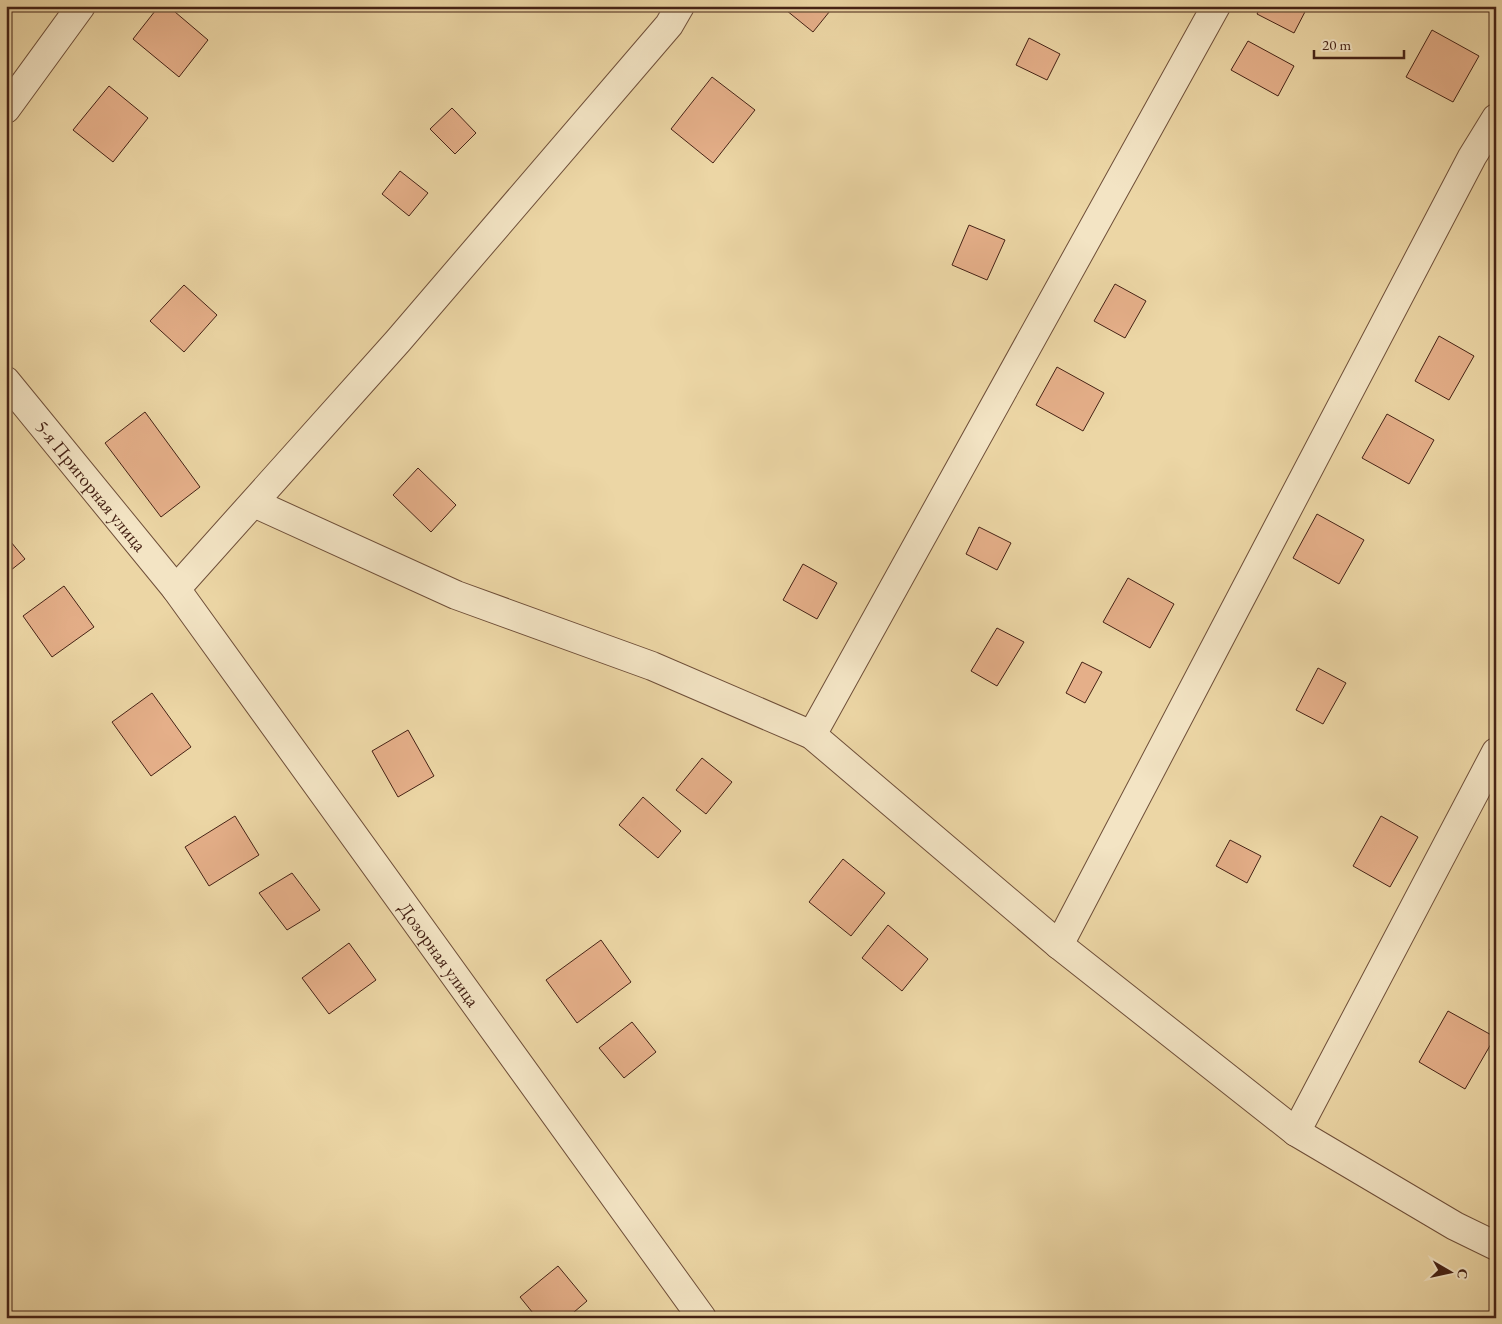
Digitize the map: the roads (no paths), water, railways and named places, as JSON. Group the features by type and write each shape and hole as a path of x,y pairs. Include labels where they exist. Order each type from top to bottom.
{"street":[{"path":"6,109 81,6"},
{"path":"176,589 398,342 669,25 680,6"},
{"path":"812,736 1216,6"},
{"path":"1059,945 1472,157 1496,118"},
{"name":"5-я Пригорная улица","path":"6,380 176,589"},
{"path":"254,503 456,595 652,666 812,736 1059,945 1296,1132 1455,1226 1496,1246"},
{"name":"Дозорная улица","path":"176,589 702,1318"},
{"path":"1296,1132 1496,752"}]}
